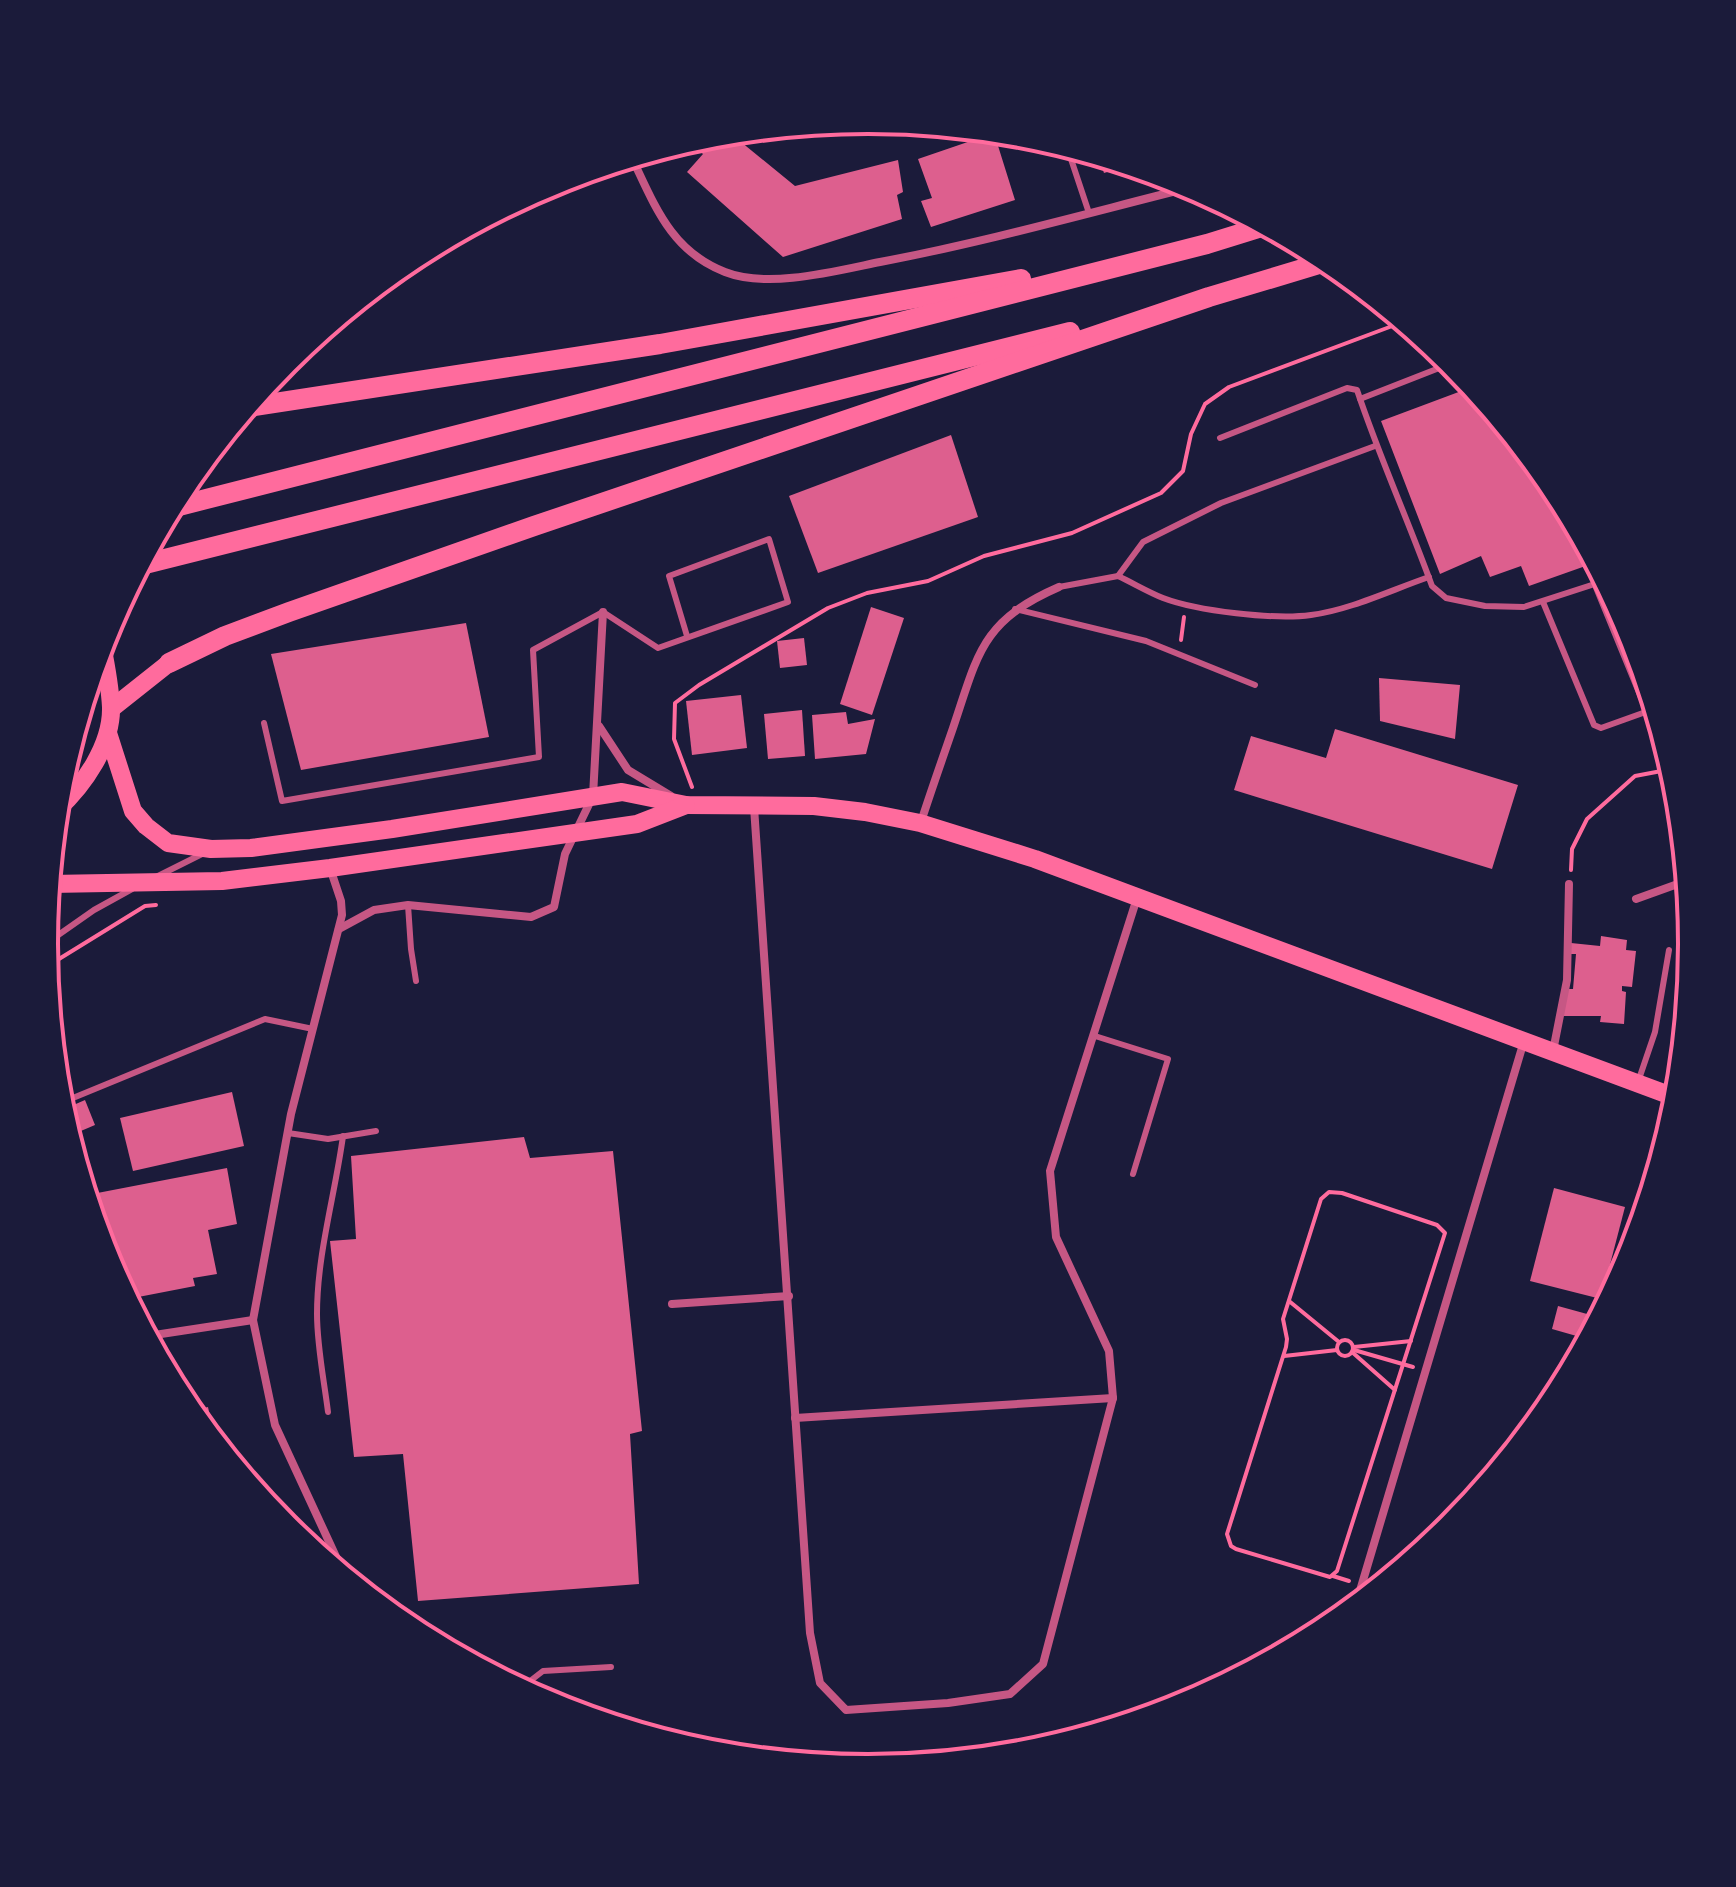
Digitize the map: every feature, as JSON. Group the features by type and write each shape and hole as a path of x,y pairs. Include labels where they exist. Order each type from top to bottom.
{"highway":[{"path":"188,504 1251,230"},
{"path":"263,405 660,344 1207,244"},
{"path":"169,663 225,636 289,612 1209,297 1312,266"},
{"path":"154,562 1209,297"}],"main road":[{"path":"111,709 169,663"},
{"path":"73,791 90,771 108,733 111,709 105,671"},
{"path":"108,733 124,789 139,819 168,843 211,849 251,848 392,829 622,792 686,805 814,806 920,823 1035,859 1664,1093"},
{"path":"61,884 222,881 330,868 637,824 686,805"}],"street":[{"path":"637,167 674,238 725,272 761,278 807,277 939,251 1171,192"},
{"path":"920,823 977,656 994,629 1015,609 1059,587"},
{"path":"339,929 374,910 408,905 531,917 554,907 565,854 593,796 603,612"},
{"path":"599,725 628,770 686,805"},
{"path":"754,804 810,1633 820,1683 846,1710 948,1703 1010,1694 1043,1664 1113,1398 1109,1351 1056,1237 1050,1171 1137,898"},
{"path":"330,868 341,901 342,915 288,1133 253,1320 275,1425 334,1552"},
{"path":"1553,1052 1567,980 1569,884"},
{"path":"1636,899 1675,885"},
{"path":"1362,1586 1525,1041"},
{"path":"672,1304 789,1296"},
{"path":"160,1334 253,1320"},
{"path":"795,1418 1113,1398"}],"lane":[{"path":"1071,159 1089,213"},
{"path":"1360,399 1438,368"},
{"path":"1220,438 1347,388 1357,390 1375,446 1391,476 1432,586 1446,598 1485,606 1524,607 1594,585"},
{"path":"1118,576 1143,542 1221,503 1375,446"},
{"path":"264,723 282,801 539,757 533,650 603,612 658,648 788,602 769,539 669,576 687,636"},
{"path":"1059,587 1118,576 1165,599 1238,613 1290,616 1313,615 1429,577"},
{"path":"1543,602 1594,725 1601,728 1644,712"},
{"path":"1015,609 1146,641 1255,685"},
{"path":"58,935 94,910 211,849"},
{"path":"408,905 416,981"},
{"path":"1637,1083 1655,1032 1669,950"},
{"path":"73,1098 265,1019 313,1029"},
{"path":"1095,1036 1168,1059 1133,1174"},
{"path":"288,1133 328,1139 376,1131"},
{"path":"328,1412 317,1313 324,1236 343,1136"},
{"path":"532,1680 543,1671 611,1667"}],"path":[{"path":"687,777 674,739 675,703 699,685 828,608 867,593 928,581 984,556 1072,533 1161,493 1183,471 1191,434 1205,404 1217,395 1229,387 1392,326"},
{"path":"1179,654 1186,603"},
{"path":"1569,884 1572,849 1587,819 1635,776 1659,771"},
{"path":"59,959 145,906 160,904"},
{"path":"1329,1192 1342,1193 1443,1229 1444,1238 1337,1571 1330,1577 1244,1552 1231,1546 1227,1534 1284,1356 1287,1339 1283,1319 1289,1301 1321,1199 1329,1192"},
{"path":"1289,1301 1339,1342"},
{"path":"1339,1342 1349,1340 1353,1350 1395,1390"},
{"path":"1284,1356 1337,1350 1345,1356 1353,1350 1411,1341"},
{"path":"1337,1350 1339,1342"},
{"path":"1353,1350 1426,1371"},
{"path":"1243,1558 1244,1552"},
{"path":"1314,1581 1316,1574"}],"building":[{"path":"974,140 997,144 1015,200 931,227 921,201 932,198 918,159"},
{"path":"743,143 795,186 898,160 903,192 897,195 902,219 783,257 687,172 703,154 700,151"},
{"path":"1460,391 1511,450 1541,493 1584,566 1529,586 1521,566 1490,577 1481,556 1440,574 1381,421"},
{"path":"951,435 978,517 818,573 789,496"},
{"path":"871,607 904,618 872,715 840,704"},
{"path":"466,623 489,737 301,770 271,654"},
{"path":"804,638 807,665 780,668 777,641"},
{"path":"1379,678 1460,685 1455,739 1380,721"},
{"path":"741,695 747,748 692,755 686,701"},
{"path":"802,710 805,756 768,759 764,714"},
{"path":"846,712 848,724 875,719 866,754 815,759 812,715"},
{"path":"1335,729 1518,785 1492,869 1234,790 1251,736 1326,758"},
{"path":"1601,936 1627,940 1626,950 1636,951 1632,987 1622,986 1622,991 1626,992 1624,1024 1600,1022 1601,1016 1563,1016 1565,989 1573,989 1576,954 1570,954 1571,943 1600,946"},
{"path":"232,1092 244,1146 133,1171 120,1118"},
{"path":"85,1100 95,1125 81,1131 75,1105"},
{"path":"524,1137 530,1158 613,1151 642,1431 630,1434 639,1584 418,1601 403,1454 354,1457 330,1241 356,1239 351,1156"},
{"path":"227,1168 237,1224 208,1230 217,1274 193,1278 195,1286 140,1297 98,1193"},
{"path":"1554,1188 1625,1207 1609,1269 1596,1298 1530,1281"},
{"path":"1558,1306 1588,1314 1576,1336 1552,1329"}]}
